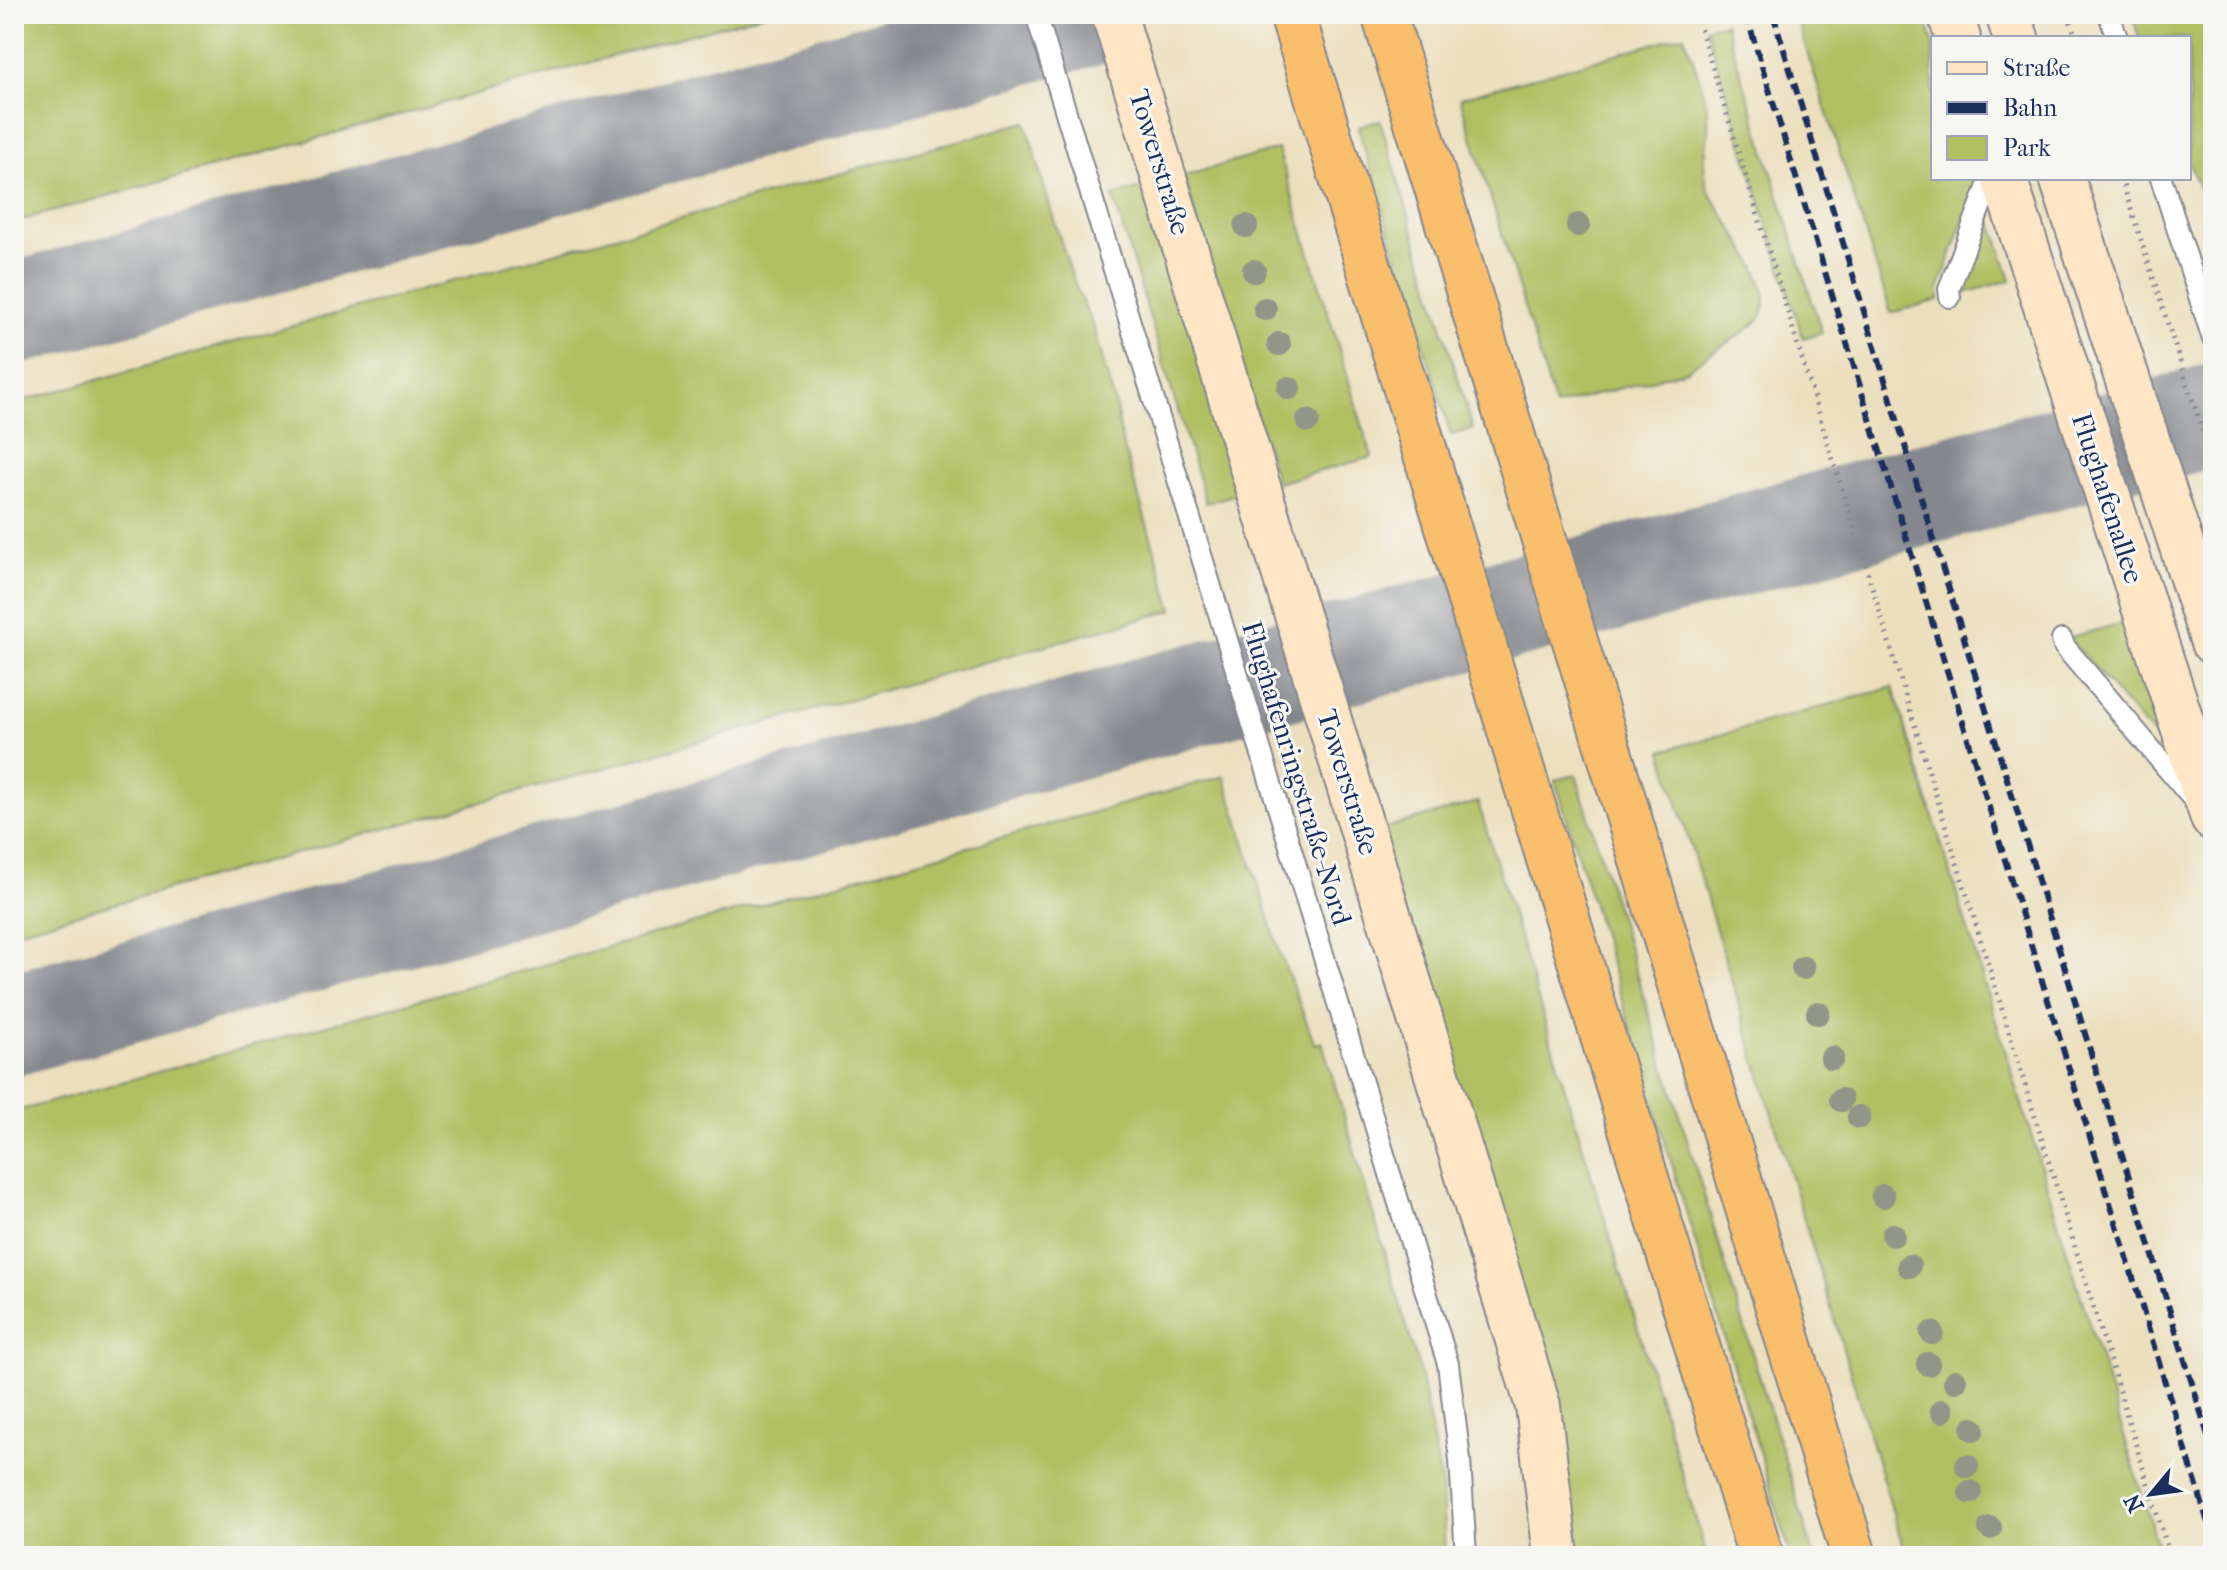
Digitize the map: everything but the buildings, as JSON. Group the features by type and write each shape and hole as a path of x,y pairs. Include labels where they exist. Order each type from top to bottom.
{"highway":[{"path":"1292,14 1761,1556"},
{"path":"1384,14 1854,1556"}],"street":[{"name":"Towerstraße","path":"1114,14 1538,1406 1556,1556"},
{"path":"1950,14 1957,36"},
{"path":"2008,14 2015,36"},
{"name":"Flughafenallee","path":"2005,180 2213,820"},
{"name":"Flughafenallee","path":"2063,180 2213,642"}],"lane":[{"name":"Flughafenringstraße-Nord","path":"1036,14 1448,1364 1460,1460 1466,1556"},
{"path":"2109,14 2116,36"},
{"path":"1950,297 1949,289 1990,180"},
{"path":"2162,180 2213,339"},
{"path":"2062,640 2213,820"}],"path":[{"path":"1696,14 2170,1556"},
{"path":"2068,14 2075,36"},
{"path":"2122,180 2213,464"}],"green space":[{"path":"14,14 765,14 14,222"},
{"path":"1795,14 1924,14 1931,36 1931,180 1978,180 1939,289 1939,300 1891,313"},
{"path":"2132,14 2213,14 2213,221 2191,168 2191,36 2138,36"},
{"path":"1725,23 1822,333 1803,338 1706,28"},
{"path":"1684,35 1706,107 1706,180 1763,287 1765,303 1761,316 1748,329 1687,370 1555,406 1460,98"},
{"path":"1380,120 1473,429 1451,435 1358,127"},
{"path":"1026,122 1076,288 1093,325 1115,403 1122,442 1173,610 14,932 14,403"},
{"path":"1278,149 1372,457 1277,483 1184,176"},
{"path":"1148,186 1240,493 1206,503 1113,196"},
{"path":"1989,213 2011,280 1961,294 1961,284"},
{"path":"2123,623 2163,747 2071,637"},
{"path":"1893,687 2161,1556 1906,1556 1662,751"},
{"path":"1576,775 1814,1556 1791,1556 1555,780"},
{"path":"1224,776 1281,956 1315,1044 1322,1042 1419,1368 1442,1486 1445,1556 14,1556 14,1112"},
{"path":"1478,802 1707,1556 1574,1556 1381,829"}],"taxiway":[{"path":"14,314 1091,14"},
{"path":"14,1024 2213,415"}],"railway":[{"path":"1746,14 2213,1539"},
{"path":"1773,14 2213,1452"}]}
